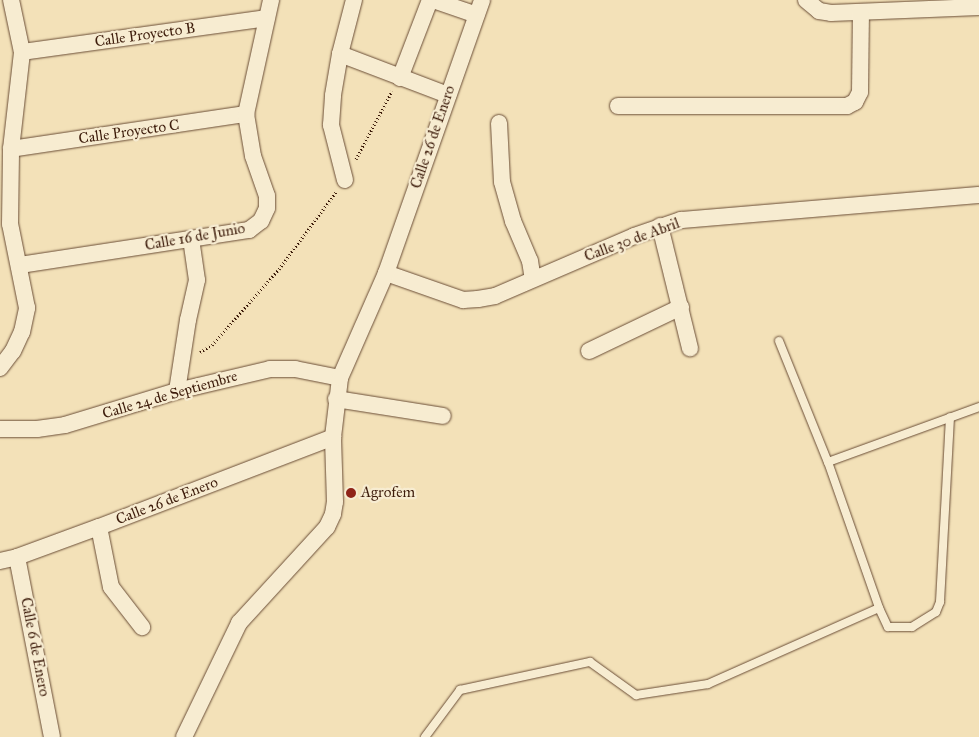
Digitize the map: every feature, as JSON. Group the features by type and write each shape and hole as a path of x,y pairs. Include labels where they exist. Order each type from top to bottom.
{"street":[{"path":"0,368 13,351 22,332 27,308 20,265 10,224 11,149 22,52 11,0"},
{"name":"Calle 16 de Junio","path":"20,265 249,230 261,221 268,208 267,196 253,156 246,114 271,0"},
{"path":"345,180 331,125 333,95 340,54 354,0"},
{"path":"400,78 432,0 479,7"},
{"path":"806,0 819,11 861,12 979,7"},
{"name":"Calle 26 de Enero","path":"184,737 239,623 327,527 333,514 335,502 333,437 340,378 386,273 479,7"},
{"path":"618,106 847,106 855,102 860,92 861,12"},
{"name":"Calle Proyecto B","path":"22,52 267,18"},
{"path":"340,54 448,95"},
{"name":"Calle Proyecto C","path":"11,149 246,114"},
{"path":"499,122 502,182 513,222 530,261 533,279"},
{"name":"Calle 30 de Abril","path":"386,273 463,300 495,296 660,226 682,220 979,195"},
{"path":"660,226 690,348"},
{"path":"177,391 188,320 197,280 191,239"},
{"path":"589,351 681,307"},
{"name":"Calle 24 de Septiembre","path":"0,429 37,429 65,425 177,391 270,369 295,368 340,378"},
{"path":"336,399 444,416"},
{"name":"Calle 26 de Enero","path":"0,561 17,558 99,528 333,437"},
{"path":"99,528 111,586 142,627"},
{"name":"Calle 6 de Enero","path":"17,558 52,737"}],"lane":[{"path":"779,341 828,462 878,608 888,627 912,627 936,612 940,602 950,418"},
{"path":"828,462 979,407"},
{"path":"425,737 460,690 590,662 636,694 708,684 878,608"}],"path":[{"path":"182,363 212,344 303,239 345,180 400,78"}],"place":[{"name":"Agrofem","path":"351,493"}]}
